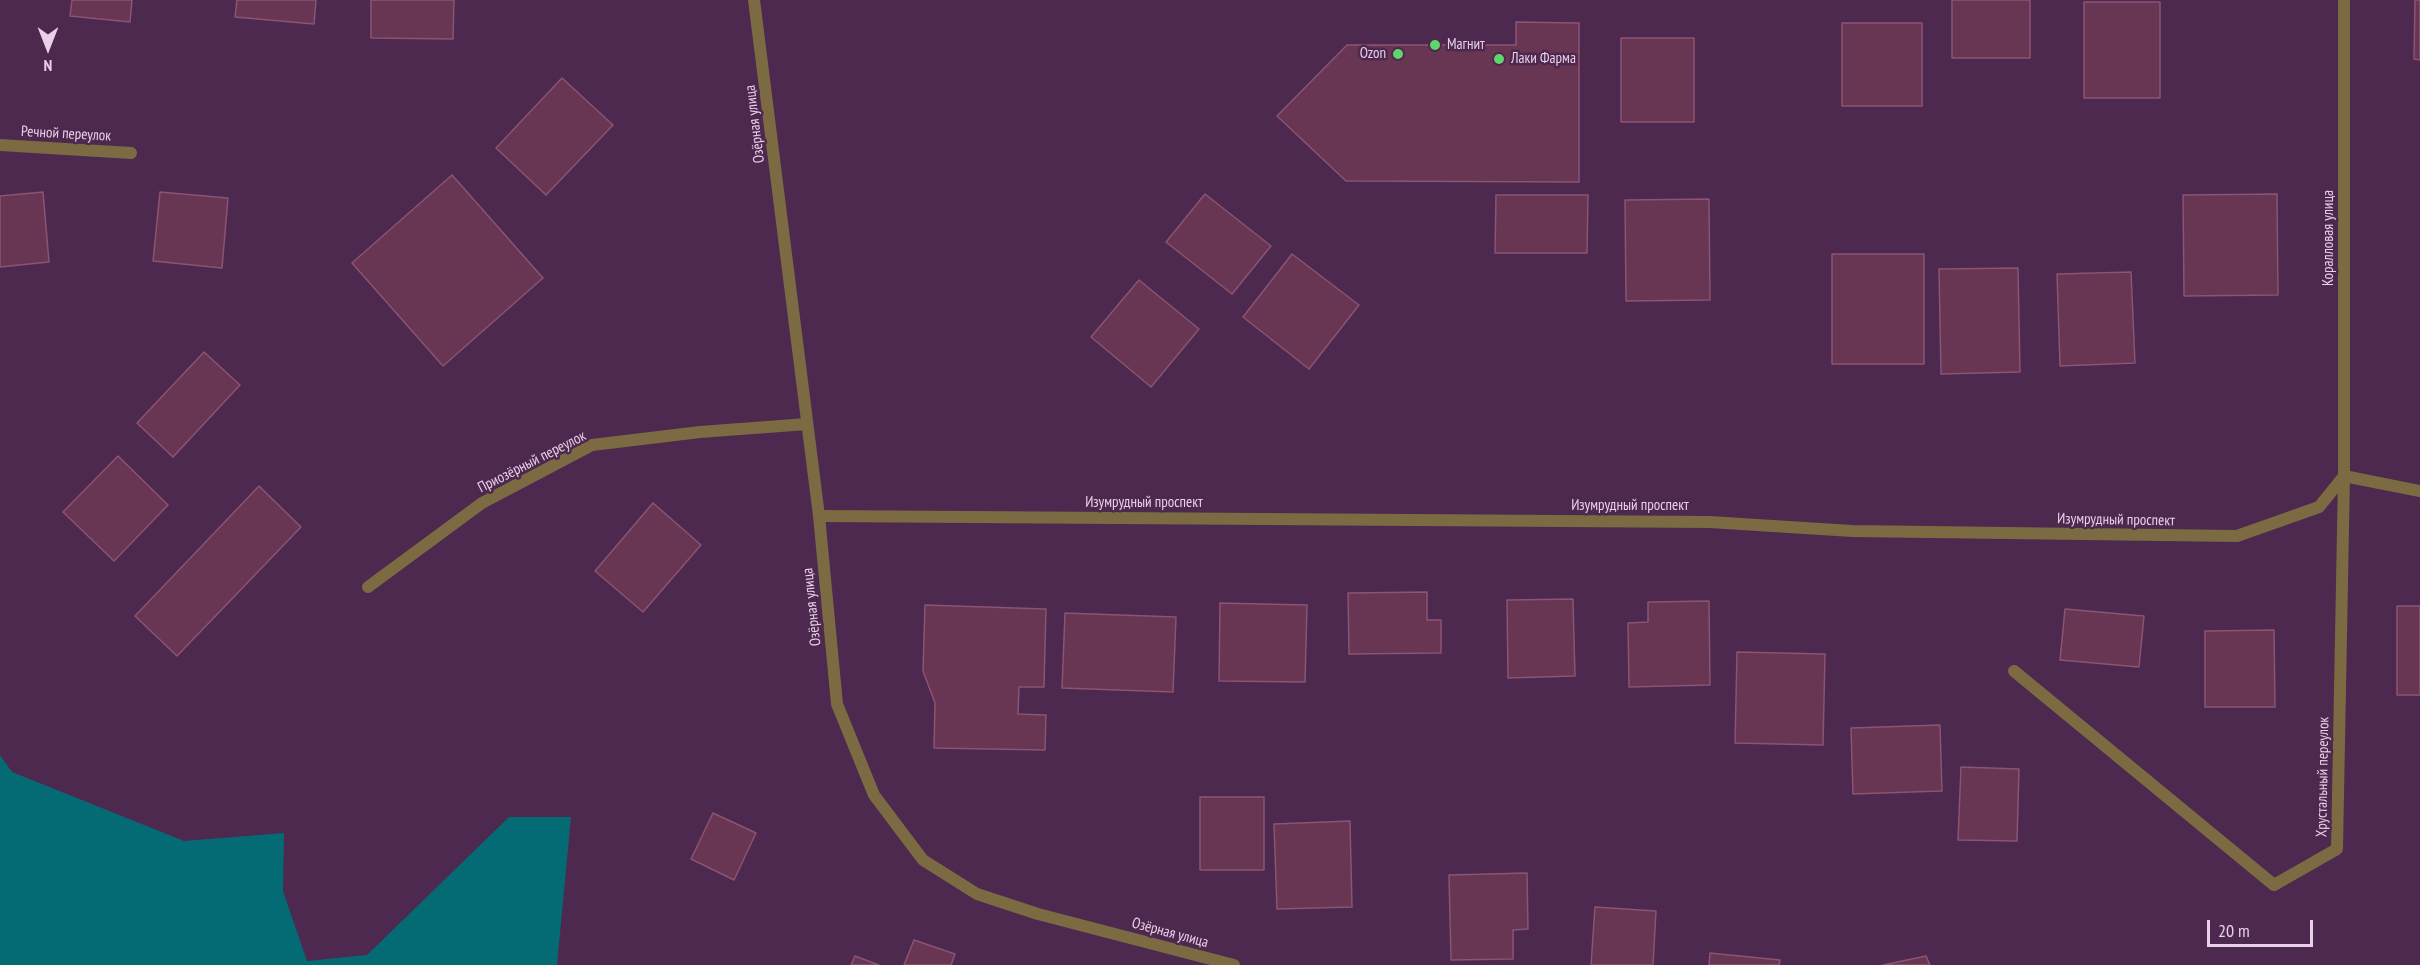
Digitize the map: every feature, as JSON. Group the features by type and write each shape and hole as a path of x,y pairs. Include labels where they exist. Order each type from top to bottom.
{"street":[{"name":"Озёрная улица","path":"754,0 819,516 837,704 874,795 923,860 977,894 1038,914 1234,965"},
{"name":"Коралловая улица","path":"2344,0 2344,476"},
{"name":"Речной переулок","path":"0,145 130,153"},
{"name":"Приозёрный переулок","path":"368,587 482,503 592,446 700,432 807,424"},
{"path":"2344,476 2420,491"},
{"name":"Изумрудный проспект","path":"819,516 1710,522 1852,531 2237,536 2319,507 2344,476"},
{"name":"Хрустальный переулок","path":"2014,671 2274,885 2337,849 2344,476"}],"shaded area":[{"path":"0,755 12,772 184,841 284,833 283,891 307,961 367,955 509,817 571,817 557,965 0,965"}],"building":[{"path":"72,0 132,0 130,22 70,16"},
{"path":"237,0 316,0 314,24 235,17"},
{"path":"371,0 454,0 453,39 371,38"},
{"path":"1952,0 2030,0 2030,58 1952,58"},
{"path":"2415,0 2420,0 2420,60 2414,59"},
{"path":"2084,2 2160,2 2160,98 2084,98"},
{"path":"1516,22 1579,23 1579,182 1346,181 1277,116 1347,45 1516,45"},
{"path":"1842,23 1922,23 1922,106 1842,106"},
{"path":"1621,38 1694,38 1694,122 1621,122"},
{"path":"562,78 613,125 546,195 496,148"},
{"path":"452,175 543,278 443,366 352,263"},
{"path":"43,192 49,262 0,267 0,196"},
{"path":"160,192 228,198 222,268 153,261"},
{"path":"1205,194 1271,246 1232,294 1166,242"},
{"path":"2277,194 2278,295 2184,296 2183,195"},
{"path":"1496,195 1588,195 1587,253 1495,253"},
{"path":"1709,199 1710,300 1626,301 1625,200"},
{"path":"1292,254 1359,305 1309,369 1243,317"},
{"path":"1832,254 1924,254 1924,364 1832,364"},
{"path":"2018,268 2020,372 1941,374 1939,269"},
{"path":"2131,272 2135,363 2060,366 2057,274"},
{"path":"1139,280 1199,329 1151,387 1091,337"},
{"path":"204,352 240,385 173,457 137,423"},
{"path":"118,456 168,505 114,561 63,512"},
{"path":"259,486 301,527 177,656 135,616"},
{"path":"653,503 701,545 643,612 595,571"},
{"path":"1427,592 1427,620 1441,620 1441,653 1349,654 1348,593"},
{"path":"1573,599 1575,676 1508,678 1507,600"},
{"path":"1709,601 1710,685 1629,687 1628,623 1648,622 1648,602"},
{"path":"1220,603 1307,605 1305,682 1219,681"},
{"path":"925,605 1046,609 1044,687 1019,687 1018,714 1046,715 1045,750 934,748 935,703 923,671"},
{"path":"2397,606 2420,606 2420,695 2397,695"},
{"path":"2065,609 2144,616 2139,667 2060,660"},
{"path":"1065,613 1176,617 1173,692 1062,688"},
{"path":"2274,630 2275,707 2205,707 2205,631"},
{"path":"1737,652 1825,654 1823,745 1735,743"},
{"path":"1940,725 1942,791 1853,794 1851,728"},
{"path":"1961,767 2019,769 2017,841 1958,840"},
{"path":"1200,797 1264,797 1264,870 1200,870"},
{"path":"713,813 756,833 734,880 691,859"},
{"path":"1350,821 1352,907 1277,909 1274,824"},
{"path":"1527,873 1528,929 1513,930 1513,959 1451,960 1449,875"},
{"path":"1595,907 1656,911 1653,965 1591,965"},
{"path":"914,940 955,954 951,965 904,965"},
{"path":"1710,953 1780,960 1779,965 1709,965"},
{"path":"855,956 879,965 851,965"},
{"path":"1926,956 1930,965 1883,965"}],"place":[{"name":"Магнит","path":"1435,45"},
{"name":"Ozon","path":"1398,54"},
{"name":"Лаки Фарма","path":"1499,59"}]}
